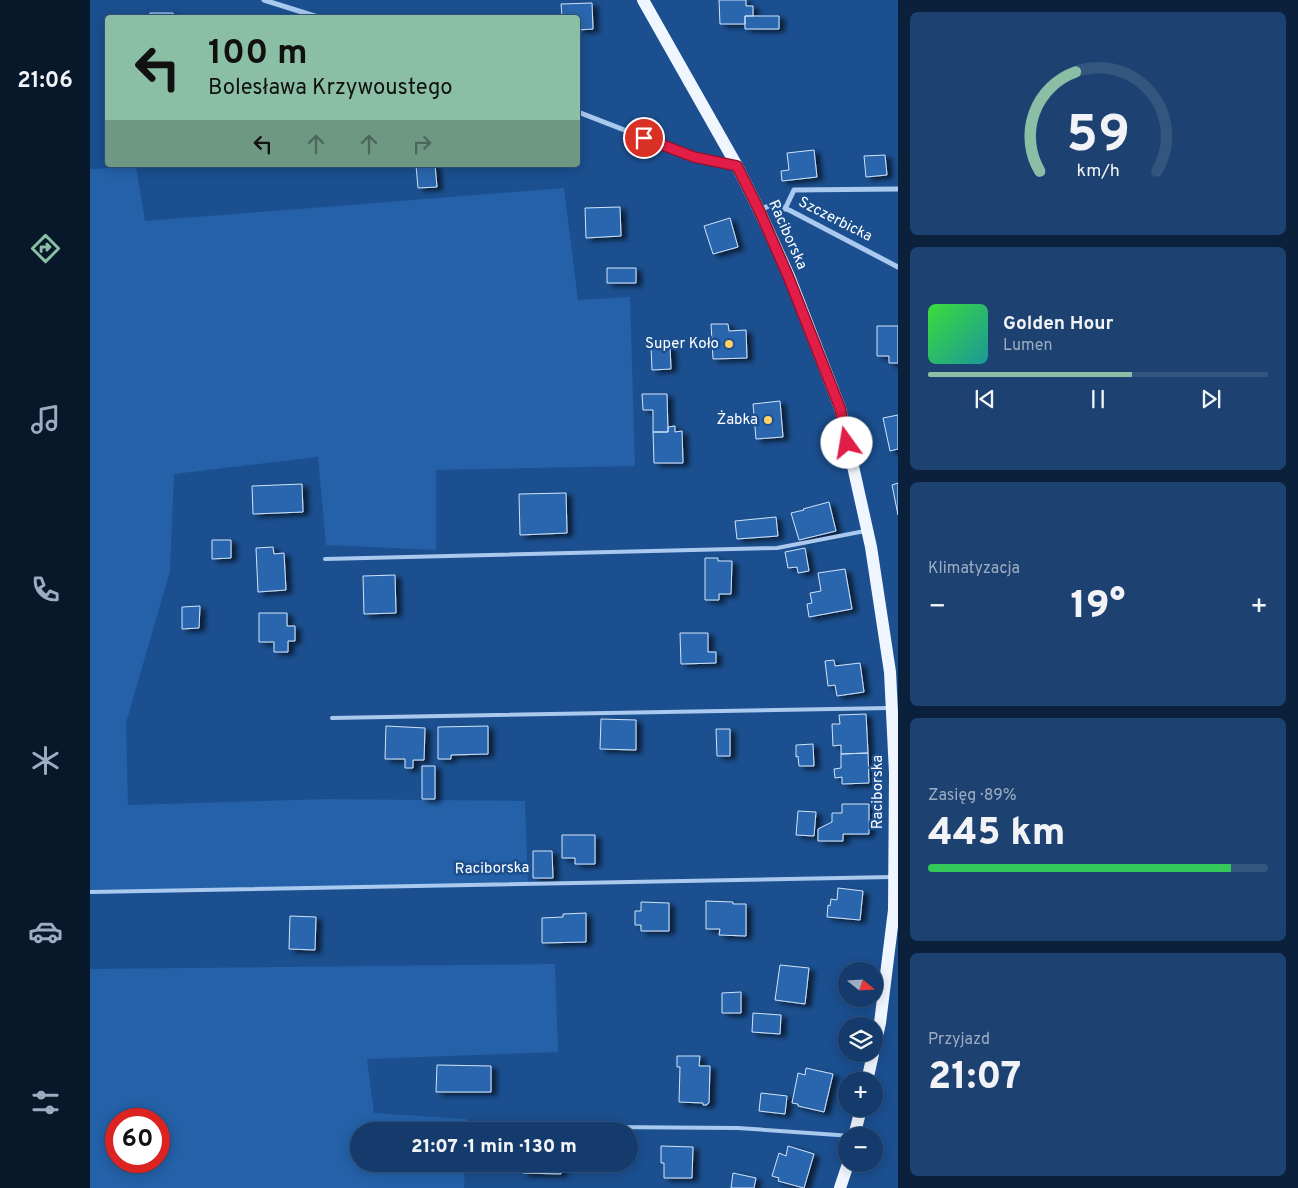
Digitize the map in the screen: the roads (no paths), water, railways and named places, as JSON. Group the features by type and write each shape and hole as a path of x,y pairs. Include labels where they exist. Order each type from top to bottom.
{"main road":[{"name":"Raciborska","path":"643,0 737,166 759,210 788,276 840,408 871,547 890,672 895,773 894,910 881,1017"},
{"path":"840,1188 845,1172"}],"street":[{"path":"264,0 312,15"},
{"path":"580,113 694,157 737,166"},
{"name":"Raciborska","path":"786,209 794,190 898,189"},
{"name":"Szczerbicka","path":"759,210 774,204 898,267"}],"lane":[{"path":"325,558 777,548 867,530"},
{"path":"332,718 892,708"},
{"name":"Raciborska","path":"90,892 894,877"},
{"path":"638,1127 738,1128 838,1135"}],"place":[{"name":"Super Koło","path":"729,344"},
{"name":"Żabka","path":"768,420"}]}
